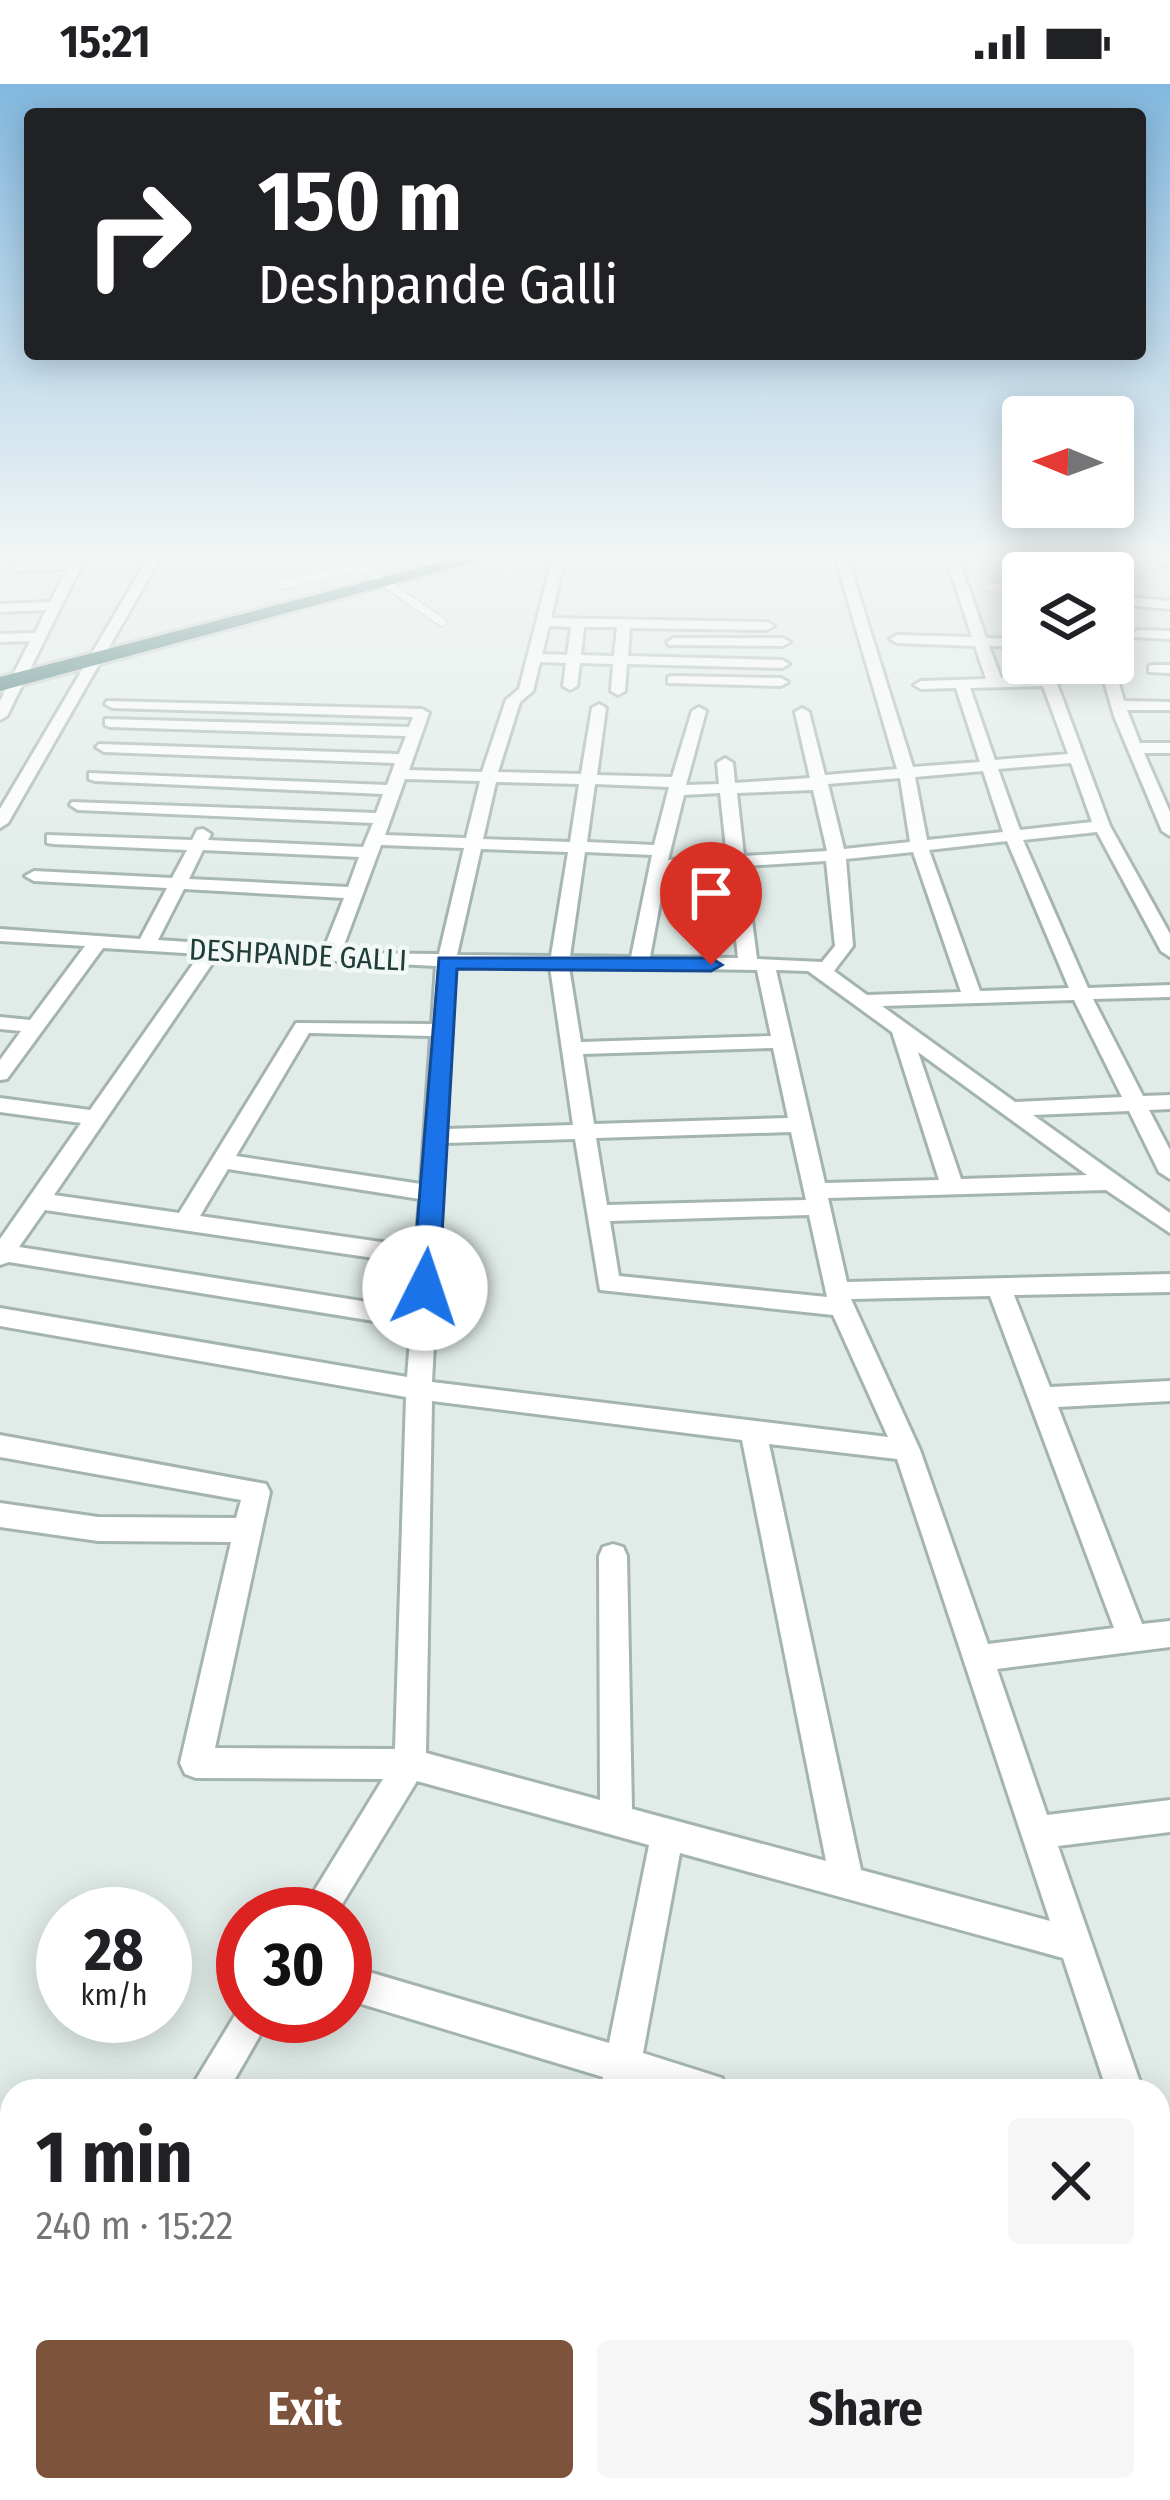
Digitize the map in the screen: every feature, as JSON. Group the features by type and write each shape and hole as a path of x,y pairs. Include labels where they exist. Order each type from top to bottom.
{"highway":[{"path":"10,681 43,673"}],"street":[{"path":"0,823 25,787 86,673"},
{"path":"333,1887 410,1764 419,1389 446,963 489,776 513,700 526,691 532,673"},
{"path":"570,686 571,673"},
{"path":"618,691 620,673"},
{"path":"672,701 673,673"},
{"path":"876,673 907,774 920,848 972,998"},
{"path":"992,673 995,682"},
{"path":"673,680 781,682"},
{"path":"0,716 10,681"},
{"path":"921,685 1049,681 1102,826 1170,952"},
{"path":"961,683 1012,835 1081,994 1170,1172"},
{"path":"1112,684 1170,831"},
{"path":"1118,705 1170,706"},
{"path":"599,708 559,964 608,1285 840,1299 999,1287 1170,1283"},
{"path":"146,946 268,709"},
{"path":"330,958 398,774 415,732 422,713 268,709 111,713 258,727 415,732"},
{"path":"639,964 676,786 699,711"},
{"path":"802,712 811,730 837,855 844,946 818,969 1170,1225"},
{"path":"104,747 244,754 398,774"},
{"path":"1134,748 1170,748"},
{"path":"95,776 230,783 398,774 728,788 809,785 818,780 1078,758"},
{"path":"725,764 736,862 756,965 782,1042 840,1299 907,1450 1121,2079"},
{"path":"0,788 25,787"},
{"path":"77,805 382,818"},
{"path":"53,839 198,845 575,847 736,862 920,848 1102,826"},
{"path":"34,877 354,893"},
{"name":"DESHPANDE GALLI","path":"0,935 446,963 818,969"},
{"path":"0,1074 98,942"},
{"path":"212,950 1,1255 423,1320"},
{"path":"862,1001 1170,991"},
{"path":"0,1023 35,1027"},
{"path":"185,1222 303,1027 442,1030"},
{"path":"902,1029 952,1186"},
{"path":"572,1048 782,1042"},
{"path":"1014,1109 1170,1102"},
{"path":"0,1105 96,1118"},
{"path":"435,1136 801,1125"},
{"path":"221,1161 432,1193"},
{"path":"599,1213 952,1186 1112,1182"},
{"path":"39,1201 428,1257"},
{"path":"999,1287 1133,1639"},
{"path":"0,1317 419,1389 907,1450"},
{"path":"1041,1398 1170,1391"},
{"path":"753,1431 847,1882"},
{"path":"0,1446 256,1492 196,1763 410,1764 1076,1945"},
{"path":"0,1516 98,1529 248,1530"},
{"path":"613,1556 616,1820"},
{"path":"980,1658 1170,1634"},
{"path":"1039,1832 1170,1816"},
{"path":"372,1991 621,2078 668,1834"},
{"path":"214,2079 236,2043"}],"route":[{"path":"425,1288 446,963 711,965"}]}
